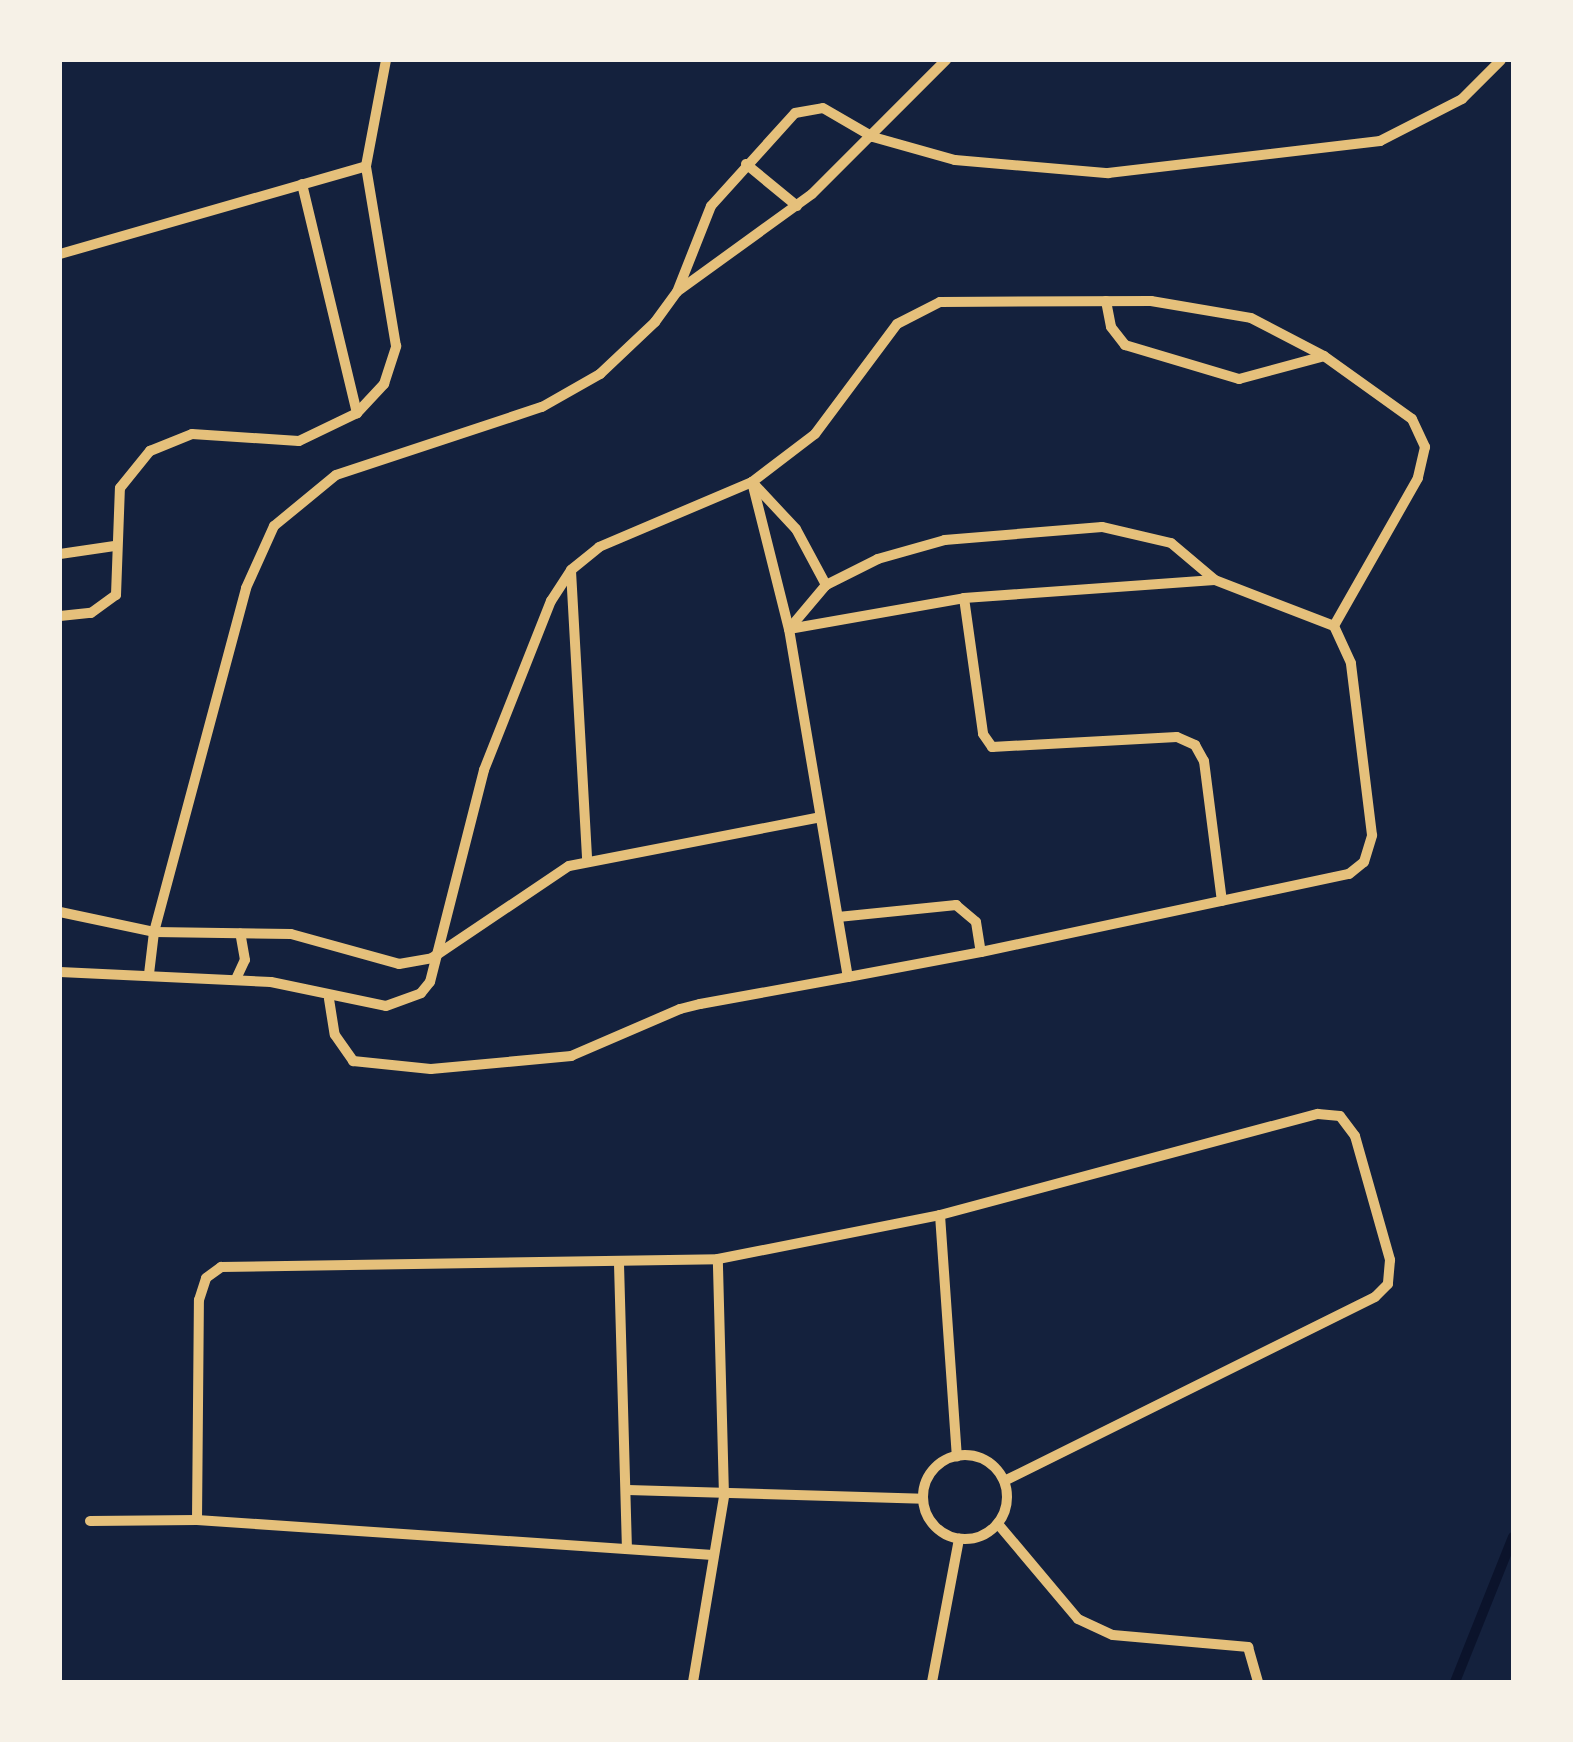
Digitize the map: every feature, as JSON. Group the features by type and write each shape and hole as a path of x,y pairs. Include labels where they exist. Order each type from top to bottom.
{"street":[{"path":"60,616 99,610 116,594 114,546 120,488 137,462 163,443 192,434 299,440 358,413 384,384 396,346 366,166 386,60"},
{"path":"150,974 154,932 252,566 274,526 336,475 572,392 629,350 677,292 797,206 872,137 946,60"},
{"path":"677,292 712,206 783,122 810,108 836,112 872,137 955,160 1053,172 1108,173 1352,147 1433,118 1501,60"},
{"path":"746,164 797,206"},
{"path":"60,254 366,166"},
{"path":"302,184 358,413"},
{"path":"60,972 236,979 329,999 386,1006 409,1001 430,982 432,958 484,770 552,602 571,570 599,547 752,482 815,434 897,324 920,310 962,300 1151,301 1251,318 1324,356 1412,419 1425,447 1418,478 1334,626"},
{"path":"1106,302 1111,327 1125,345 1178,356 1239,379 1324,356"},
{"path":"752,482 796,529 826,585"},
{"path":"752,482 788,630 816,818 848,977"},
{"path":"329,999 335,1035 353,1062 431,1069 571,1056 680,1009 981,952 1349,874 1369,854 1351,663 1334,626 1216,580 1171,543 1102,527 928,544 826,585 788,630"},
{"path":"60,554 114,546"},
{"path":"571,570 587,860"},
{"path":"788,630 964,598 1216,580"},
{"path":"964,598 983,734 992,748 1177,737 1194,745 1204,762 1222,902"},
{"path":"60,912 154,932 291,934 400,964 432,958 535,883 587,860 816,818"},
{"path":"838,917 956,905 976,922 981,952"},
{"path":"236,979 246,960 240,933"},
{"path":"197,1520 198,1300 206,1278 221,1267 619,1264 718,1258 940,1215 1318,1114 1340,1116 1355,1136 1390,1260 1388,1284 1375,1297 1004,1481"},
{"path":"940,1215 956,1456"},
{"path":"693,1682 724,1496 718,1258"},
{"path":"619,1264 627,1545"},
{"path":"956,1456 988,1462 1004,1481 1006,1510 998,1524 959,1539 932,1523 923,1499 932,1472 956,1456"},
{"path":"628,1490 724,1496 830,1492 923,1499"},
{"path":"90,1521 197,1520 627,1545 713,1556"},
{"path":"998,1524 1078,1619 1113,1635 1248,1646 1258,1682"},
{"path":"932,1682 959,1539"}],"waterway":[{"path":"1455,1682 1513,1537"}]}
